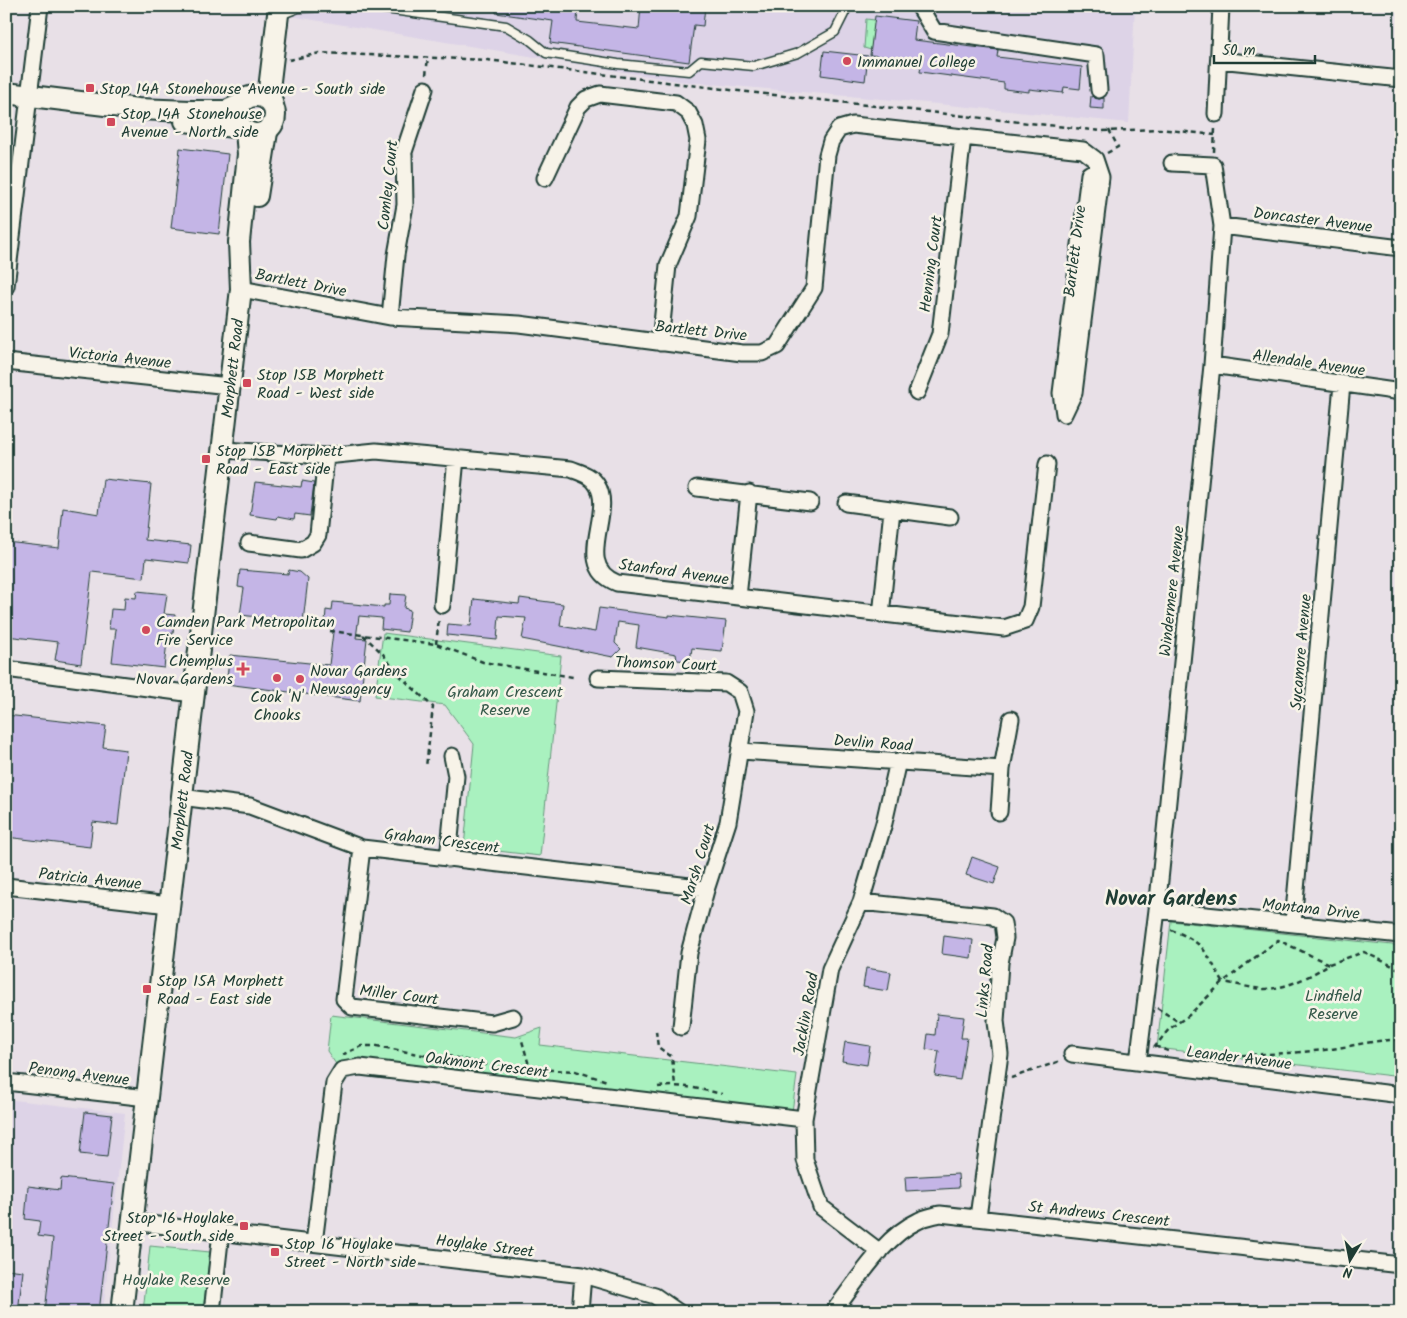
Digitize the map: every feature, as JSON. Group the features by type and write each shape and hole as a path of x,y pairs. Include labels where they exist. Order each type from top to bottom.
{"street":[{"path":"6,286 40,6"},
{"path":"919,6 934,31 1096,55 1099,90"},
{"path":"1216,114 1221,6"},
{"path":"138,109 175,120 260,134 267,132 275,120 269,88 276,9"},
{"path":"244,130 237,119 257,81 267,14 276,9"},
{"path":"1219,60 1401,79"},
{"name":"Comley Court","path":"390,317 396,255 405,205 404,152 425,89"},
{"path":"6,93 138,109 226,111 245,101 262,97 273,106"},
{"path":"545,178 578,107 586,99 600,94 676,103 688,112 695,125 698,140 689,216 668,265 660,343"},
{"name":"Bartlett Drive","path":"241,288 390,317 519,324 742,354 762,353 777,346 814,288 827,154 831,140 839,129 853,125 1083,150 1096,164 1101,177 1074,393 1064,414 1061,393 1089,174 1096,164"},
{"name":"Morphett Road","path":"122,1312 170,905 192,694 223,450 241,288 239,242 248,154 244,130"},
{"name":"Morphett Road","path":"241,288 248,267 267,132"},
{"name":"Henning Court","path":"918,392 940,334 963,137"},
{"path":"1172,163 1213,165"},
{"name":"Windermere Avenue","path":"1144,1057 1146,1000 1157,910 1212,365 1222,226 1213,165"},
{"name":"Doncaster Avenue","path":"1222,226 1401,248"},
{"name":"Victoria Avenue","path":"6,362 229,386"},
{"name":"Allendale Avenue","path":"1212,365 1401,392"},
{"name":"Sycamore Avenue","path":"1293,923 1342,384"},
{"name":"Stanford Avenue","path":"223,450 326,456 376,451 571,469 587,475 597,485 601,496 596,554 598,568 605,578 617,583 1004,628 1025,620 1031,607 1047,464"},
{"path":"249,543 302,550 313,543 318,535 326,456"},
{"path":"441,610 456,458"},
{"path":"697,488 810,502"},
{"path":"738,598 749,493"},
{"path":"846,503 950,517"},
{"path":"881,614 892,510"},
{"path":"6,669 192,694"},
{"name":"Thomson Court","path":"598,678 726,683 740,692 746,711"},
{"name":"Marsh Court","path":"681,1027 689,953 706,890 728,822 746,711"},
{"path":"999,812 1002,769 1011,719"},
{"name":"Devlin Road","path":"741,751 1002,769"},
{"path":"448,858 456,776 452,756"},
{"name":"Jacklin Road","path":"880,1252 821,1207 805,1160 804,1119 830,969 861,902 898,761"},
{"name":"Graham Crescent","path":"181,797 250,806 362,848 690,886 706,890"},
{"name":"Miller Court","path":"362,848 344,999 347,1004 352,1007 492,1023 513,1017"},
{"name":"Patricia Avenue","path":"6,886 170,905"},
{"name":"Links Road","path":"861,902 968,915 993,916 1003,923 1005,938 1000,963 996,1021 1000,1054 978,1217"},
{"name":"Montana Drive","path":"1157,910 1401,935"},
{"name":"Leander Avenue","path":"1072,1054 1144,1057 1401,1095"},
{"name":"Oakmont Crescent","path":"314,1243 334,1083 342,1070 360,1067 804,1119"},
{"name":"Penong Avenue","path":"6,1082 147,1098"},
{"name":"St Andrews Crescent","path":"833,1312 880,1252 902,1230 918,1220 940,1214 1401,1264"},
{"name":"Hoylake Street","path":"132,1222 584,1275 655,1296 678,1312"},
{"path":"212,1312 221,1232"},
{"path":"580,1312 584,1275"}],"lane":[{"path":"276,9 371,7 506,26 530,40 546,53 618,64 689,71 701,61 754,66 798,54 836,32 844,8"}],"path":[{"path":"286,61 320,53 487,60 739,91 1109,130 1160,129 1215,135"},
{"path":"425,89 428,57"},
{"path":"1213,165 1216,114"},
{"path":"1096,164 1118,147 1109,130"},
{"path":"436,644 441,610"},
{"path":"330,631 436,644 483,662 573,677"},
{"path":"363,635 383,654 395,671 433,707 426,767"},
{"path":"1164,926 1193,938 1206,950 1224,982"},
{"path":"1144,1057 1169,1029 1224,982 1278,940 1328,964"},
{"path":"1224,982 1263,988 1285,985 1300,981 1328,964 1364,952 1401,970"},
{"path":"1146,1000 1179,1022"},
{"path":"656,1031 658,1047 672,1057 675,1084"},
{"path":"521,1037 530,1069"},
{"path":"1212,1057 1277,1055 1340,1048 1385,1040 1401,1040"},
{"path":"340,1057 360,1046 377,1046 428,1056 448,1056 493,1066 575,1071 612,1083"},
{"path":"1155,1046 1175,1053"},
{"path":"995,1083 1060,1061 1072,1054"},
{"path":"650,1087 675,1084 726,1095"}],"shaded area":[{"name":"Immanuel College","path":"291,6 1135,6 1129,123 678,81 290,16"},
{"path":"6,1099 125,1113 103,1312 6,1312"}],"green space":[{"path":"866,19 875,20 871,50 864,48"},
{"name":"Graham Crescent Reserve","path":"383,633 561,656 540,856 464,847 474,744 445,705 375,696"},
{"name":"Lindfield Reserve","path":"1171,921 1401,946 1401,1077 1157,1048"},
{"path":"331,1015 516,1037 542,1028 540,1045 797,1075 792,1112 338,1067 327,1051"},
{"name":"Hoylake Reserve","path":"150,1246 210,1252 203,1312 143,1312"}],"building":[{"path":"496,6 578,6 577,22 639,29 641,6 705,6 703,26 694,25 689,62 550,43 553,21 496,13"},
{"path":"875,16 916,21 914,40 998,50 997,57 1082,67 1080,89 1064,87 1063,93 1029,89 1029,92 1004,89 1004,83 920,72 922,61 870,55"},
{"path":"824,51 868,56 865,81 821,75"},
{"path":"1091,96 1099,99 1104,98 1104,109 1090,108"},
{"path":"180,148 228,154 219,234 171,228"},
{"path":"103,479 151,484 145,540 191,545 189,563 146,558 144,578 92,572 81,664 55,660 58,642 6,636 6,542 59,548 63,508 99,514"},
{"path":"302,481 314,483 310,516 295,514 294,519 278,516 277,519 250,515 255,482 301,487"},
{"path":"240,570 288,574 289,570 300,572 308,579 303,622 240,615 244,588 238,587"},
{"name":"Camden Park Metropolitan Fire Service","path":"137,591 167,594 164,614 175,615 173,634 168,633 164,668 112,662 116,629 109,629 111,609 124,610 125,597 136,598"},
{"path":"390,594 406,595 404,608 410,610 407,632 381,629 382,618 359,616 356,638 367,639 360,701 226,684 230,655 329,665 334,624 325,623 326,610 332,611 333,602 384,607 384,605 389,605"},
{"path":"520,598 563,604 560,626 595,632 599,608 669,617 669,615 726,621 722,651 692,648 690,661 677,660 676,654 636,647 639,625 618,622 615,643 621,649 613,657 522,639 526,618 499,616 497,640 447,635 448,624 471,626 474,599 519,604"},
{"path":"6,715 106,726 103,747 126,750 118,825 93,822 90,847 6,837"},
{"path":"972,857 1000,867 994,884 966,875"},
{"path":"944,936 973,940 971,958 942,954"},
{"path":"866,968 891,972 888,991 863,987"},
{"path":"937,1014 964,1017 961,1038 967,1038 960,1080 935,1076 939,1051 926,1049 928,1034 935,1035"},
{"path":"845,1042 870,1046 867,1065 842,1061"},
{"path":"85,1112 112,1115 107,1157 80,1154"},
{"path":"958,1174 959,1188 906,1191 905,1177"},
{"path":"61,1178 114,1184 99,1312 45,1312 53,1238 38,1236 40,1221 25,1219 28,1186 60,1190"},
{"path":"6,1269 23,1271 18,1312 6,1312"}],"place":[{"name":"Immanuel College","path":"847,61"},
{"name":"Stop 14A Stonehouse Avenue - South side","path":"90,88"},
{"name":"Stop 14A Stonehouse Avenue - North side","path":"111,122"},
{"name":"Stop 15B Morphett Road - West side","path":"247,383"},
{"name":"Stop 15B Morphett Road - East side","path":"206,459"},
{"name":"Camden Park Metropolitan Fire Service","path":"146,630"},
{"name":"Chemplus Novar Gardens","path":"243,669"},
{"name":"Cook 'N' Chooks","path":"277,678"},
{"name":"Novar Gardens Newsagency","path":"300,679"},
{"name":"Stop 15A Morphett Road - East side","path":"147,989"},
{"name":"Stop 16 Hoylake Street - South side","path":"244,1226"},
{"name":"Stop 16 Hoylake Street - North side","path":"275,1252"}],"district":[{"name":"Novar Gardens","path":"1171,898"}]}
